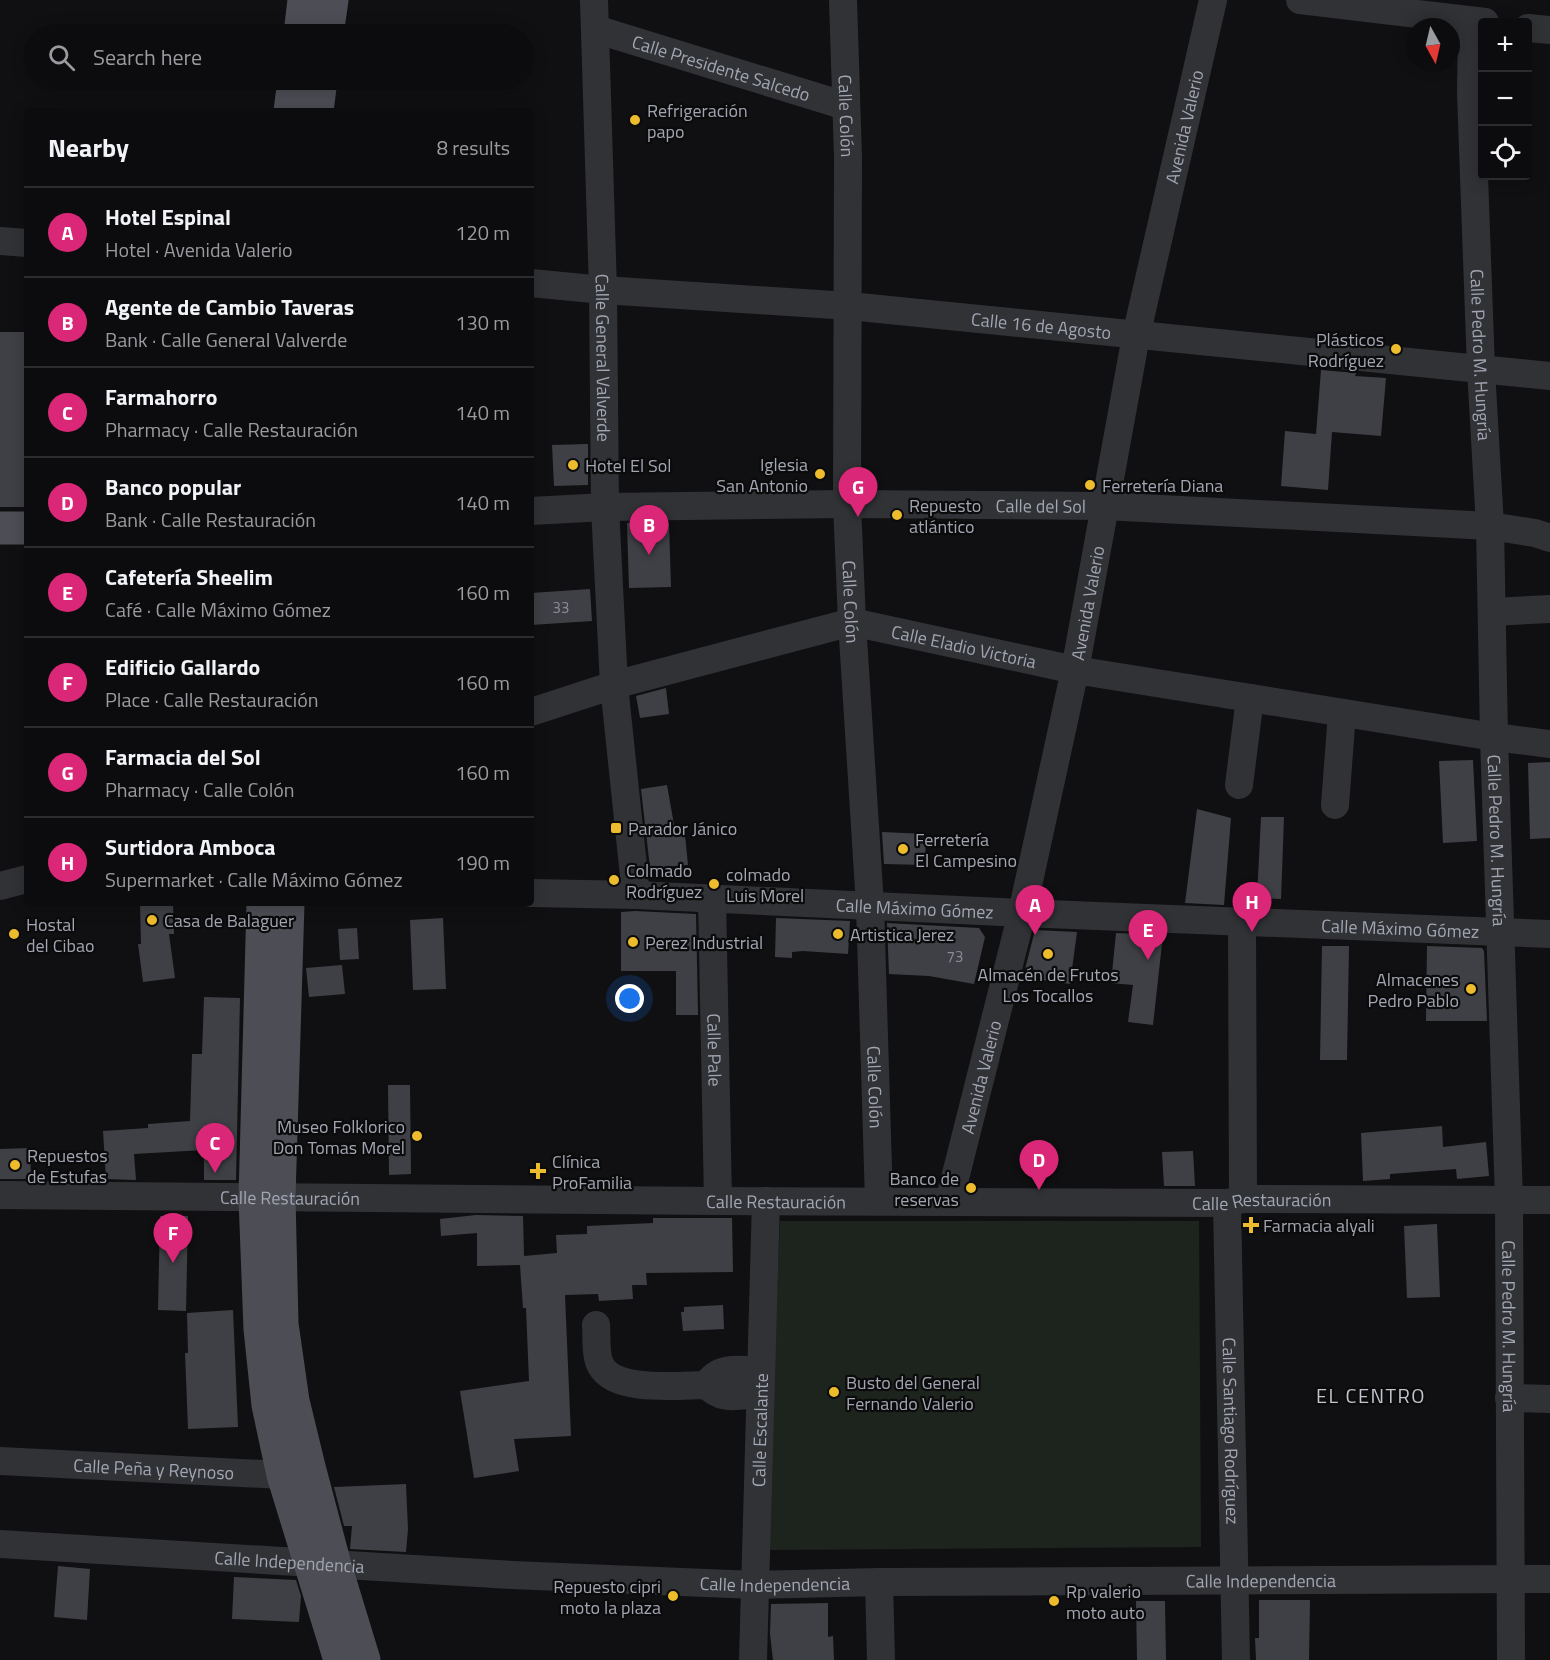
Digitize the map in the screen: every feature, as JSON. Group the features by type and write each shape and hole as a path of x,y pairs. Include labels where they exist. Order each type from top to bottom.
{"main road":[{"path":"301,24 304,0"},
{"path":"328,24 332,0"},
{"path":"290,108 293,90"},
{"path":"317,108 320,90"},
{"path":"0,528 24,528"},
{"path":"263,906 267,1198 293,1401 296,1471 322,1564 340,1660"},
{"path":"267,1198 288,906"},
{"path":"322,1564 364,1660"}],"street":[{"name":"Calle General Valverde","path":"594,0 603,290 605,507 614,685 636,894"},
{"name":"Calle Colón","path":"843,0 849,306 846,504 870,906 879,1201"},
{"name":"Avenida Valerio","path":"949,1202 1022,913 1075,670 1136,336 1213,0"},
{"path":"1300,0 1478,22"},
{"path":"1532,28 1550,30"},
{"name":"Calle Presidente Salcedo","path":"595,29 846,106"},
{"name":"Calle Pedro M. Hungría","path":"1478,31 1471,93 1481,369 1490,526 1494,737 1509,1200 1510,1660"},
{"path":"0,241 24,243"},
{"name":"Calle 16 de Agosto","path":"534,283 849,306 1550,376"},
{"name":"Calle del Sol","path":"534,511 605,507 846,504 1104,506 1490,526 1535,532 1550,538"},
{"path":"1492,612 1550,609"},
{"name":"Calle Eladio Victoria","path":"534,711 614,685 852,622 1075,670 1550,744"},
{"path":"1239,785 1250,698"},
{"path":"1335,805 1342,713"},
{"path":"0,886 24,880"},
{"path":"0,886 24,886"},
{"name":"Calle Máximo Gómez","path":"534,893 636,894 1022,913 1550,934"},
{"name":"Calle Pale","path":"712,898 718,1201"},
{"name":"Calle Santiago Rodríguez","path":"1236,1660 1235,1201 1242,922"},
{"name":"Calle Restauración","path":"0,1196 766,1202 1550,1200"},
{"name":"Calle Escalante","path":"753,1660 766,1202"},
{"path":"596,1325 600,1364 607,1375 619,1381 633,1384 707,1385 712,1376 721,1372 761,1382"},
{"path":"1509,1398 1550,1399"},
{"name":"Calle Peña y Reynoso","path":"0,1461 296,1471"},
{"name":"Calle Independencia","path":"0,1544 512,1575 755,1585 879,1582 1550,1579"},
{"path":"879,1582 881,1660"}],"shaded area":[{"path":"780,1221 1199,1221 1201,1547 767,1550"}],"building":[{"path":"0,332 24,332 24,507 0,507"},
{"path":"1321,370 1356,373 1355,376 1386,378 1381,436 1332,432 1328,490 1281,486 1285,431 1316,434"},
{"name":"Hotel El Sol","path":"588,444 588,485 554,486 552,445"},
{"path":"627,523 669,523 671,587 629,588"},
{"path":"590,589 592,621 534,625 534,593"},
{"path":"666,688 669,714 640,718 636,696"},
{"path":"1473,760 1477,841 1443,843 1439,761"},
{"path":"1550,762 1550,838 1530,839 1528,763"},
{"path":"667,785 676,836 685,835 688,865 650,868 641,789"},
{"path":"1197,809 1231,818 1224,905 1185,903"},
{"path":"1261,817 1284,817 1281,899 1257,898"},
{"name":"Ferretería El Campesino","path":"882,832 926,834 925,865 884,864"},
{"path":"140,906 173,906 174,934 169,934 175,978 143,982 138,944 141,944"},
{"path":"621,912 696,914 698,1015 676,1015 676,971 621,971"},
{"path":"443,918 446,989 413,990 410,920"},
{"path":"776,918 850,921 848,954 803,951 792,952 792,958 775,957"},
{"path":"887,923 979,928 985,937 974,984 929,976 889,974"},
{"path":"357,928 359,959 340,960 338,929"},
{"name":"Almacén de Frutos Los Tocallos","path":"1035,930 1077,932 1070,984 1023,977"},
{"path":"1116,933 1163,935 1153,1025 1128,1022 1133,985 1111,983"},
{"path":"1322,946 1349,946 1347,1060 1320,1060"},
{"path":"1427,946 1482,948 1487,1021 1426,1021"},
{"path":"342,965 345,994 309,997 306,968"},
{"path":"204,997 240,998 236,1180 204,1180 204,1150 134,1154 136,1180 106,1179 103,1131 148,1128 148,1124 190,1121 192,1054 202,1054"},
{"path":"388,1085 410,1085 411,1174 389,1175"},
{"path":"1442,1126 1443,1147 1486,1142 1489,1176 1457,1179 1456,1169 1390,1174 1390,1179 1363,1181 1361,1133"},
{"name":"Repuestos de Estufas","path":"30,1148 31,1179 0,1179 0,1149"},
{"path":"1193,1151 1195,1186 1164,1186 1162,1152"},
{"path":"476,1215 523,1216 524,1256 557,1253 556,1235 587,1234 587,1226 653,1223 653,1218 732,1218 733,1272 646,1273 647,1285 632,1285 633,1299 599,1301 598,1294 565,1295 571,1436 514,1439 519,1471 474,1478 460,1391 529,1381 526,1308 523,1308 520,1265 477,1266 477,1233 441,1236 440,1219"},
{"path":"160,1216 188,1216 186,1311 158,1310"},
{"path":"1437,1224 1440,1297 1407,1298 1404,1226"},
{"path":"723,1305 724,1329 683,1331 681,1312 684,1312 684,1307"},
{"path":"233,1310 238,1427 188,1429 185,1353 188,1353 187,1313"},
{"path":"406,1484 408,1529 406,1552 350,1549 352,1526 344,1526 334,1487"},
{"path":"58,1566 90,1569 87,1620 54,1617"},
{"path":"234,1577 296,1580 301,1596 299,1622 232,1619"},
{"path":"1259,1600 1310,1600 1309,1660 1256,1660 1255,1638 1259,1638"},
{"path":"1136,1601 1165,1601 1166,1660 1137,1660"},
{"path":"828,1603 828,1637 833,1636 834,1660 773,1660 770,1634 771,1604"}],"place":[{"name":"Refrigeración papo","path":"635,120"},
{"name":"Plásticos Rodríguez","path":"1396,349"},
{"name":"Hotel El Sol","path":"573,465"},
{"name":"Iglesia San Antonio","path":"820,474"},
{"name":"Ferretería Diana","path":"1090,485"},
{"name":"Repuesto atlántico","path":"897,515"},
{"name":"Farmacia del Sol","path":"858,517"},
{"name":"Agente de Cambio Taveras","path":"649,555"},
{"name":"Parador Jánico","path":"616,828"},
{"name":"Ferretería El Campesino","path":"903,849"},
{"name":"Colmado Rodríguez","path":"614,880"},
{"name":"colmado Luis Morel","path":"714,884"},
{"name":"Casa de Balaguer","path":"152,920"},
{"name":"Surtidora Amboca","path":"1252,932"},
{"name":"Hostal del Cibao","path":"14,934"},
{"name":"Artistica Jerez","path":"838,934"},
{"name":"Hotel Espinal","path":"1035,935"},
{"name":"Perez Industrial","path":"633,942"},
{"name":"Almacén de Frutos Los Tocallos","path":"1048,954"},
{"name":"Cafetería Sheelim","path":"1148,960"},
{"name":"Almacenes Pedro Pablo","path":"1471,989"},
{"name":"Museo Folklorico Don Tomas Morel","path":"417,1136"},
{"name":"Repuestos de Estufas","path":"15,1165"},
{"name":"Clínica ProFamilia","path":"538,1171"},
{"name":"Farmahorro","path":"215,1173"},
{"name":"Banco de reservas","path":"971,1188"},
{"name":"Banco popular","path":"1039,1190"},
{"name":"Farmacia alyali","path":"1251,1225"},
{"name":"Edificio Gallardo","path":"173,1263"},
{"name":"Busto del General Fernando Valerio","path":"834,1392"},
{"name":"Repuesto cipri moto la plaza","path":"673,1596"},
{"name":"Rp valerio moto auto","path":"1054,1601"}],"district":[{"name":"EL CENTRO","path":"1371,1395"}]}
